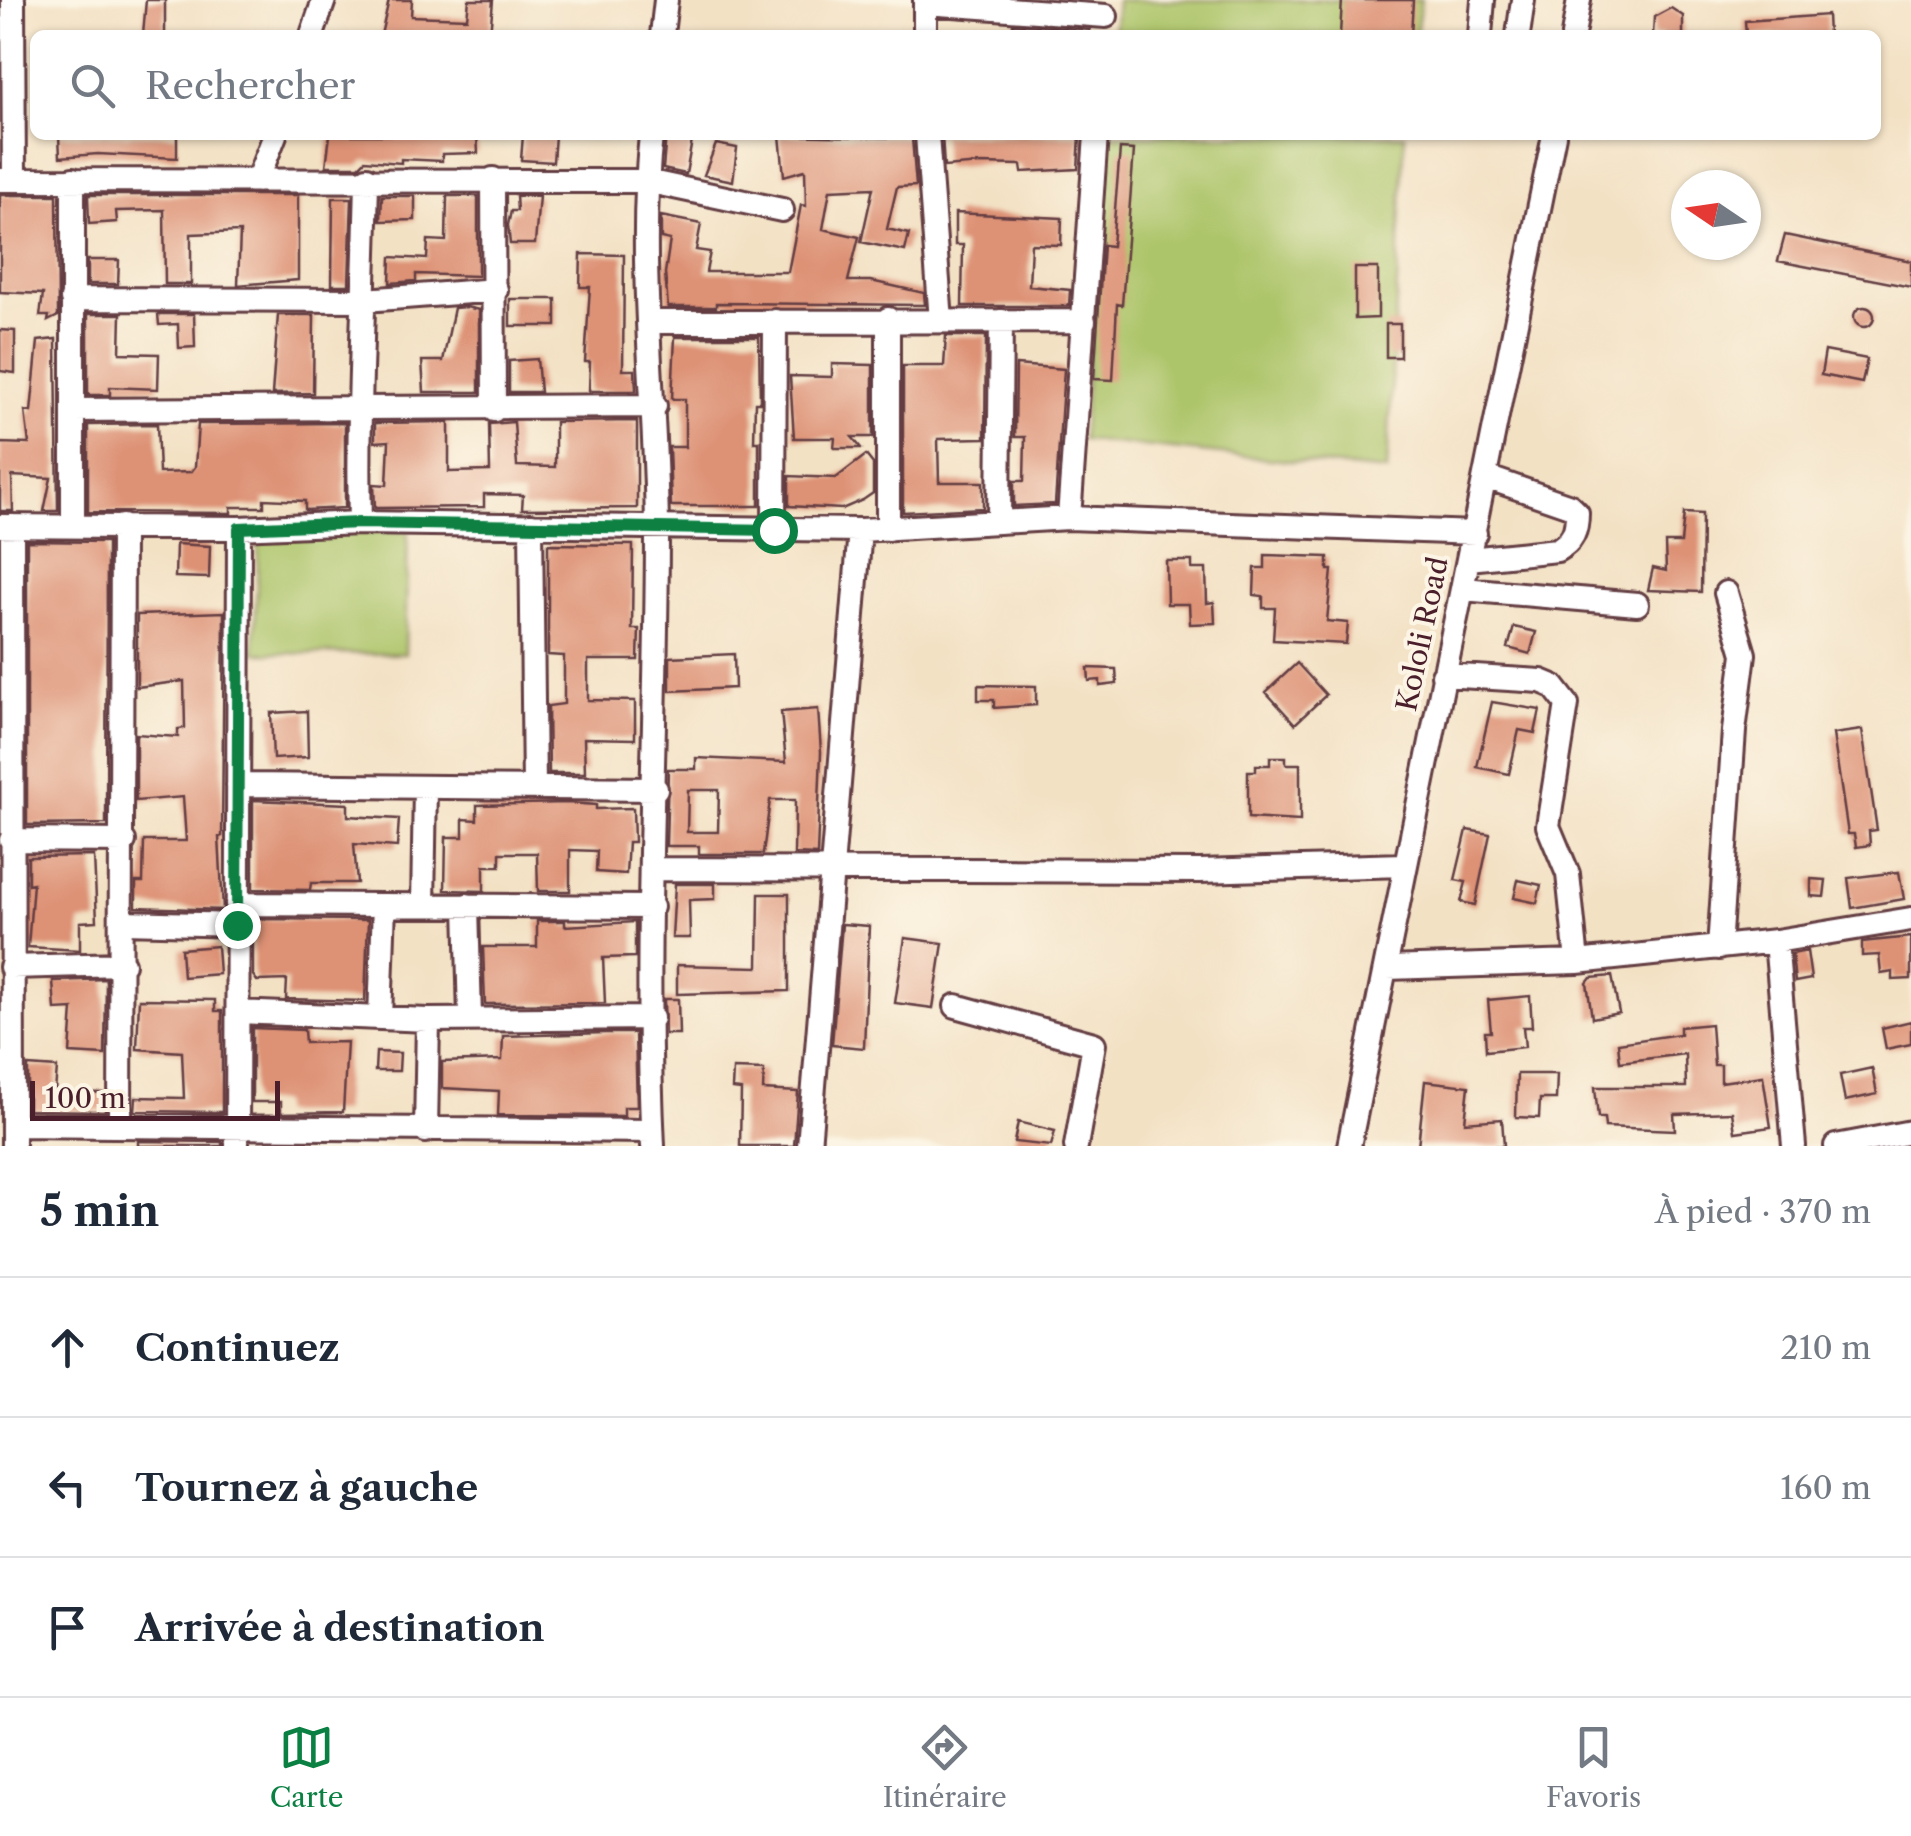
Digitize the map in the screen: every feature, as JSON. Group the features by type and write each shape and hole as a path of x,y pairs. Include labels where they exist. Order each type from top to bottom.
{"street":[{"path":"14,0 24,64 7,180 646,181 782,210"},
{"path":"314,30 324,0"},
{"path":"663,30 666,0"},
{"path":"1480,30 1483,0"},
{"path":"1519,30 1523,0"},
{"path":"1574,30 1579,0"},
{"path":"925,30 925,2 1106,17"},
{"path":"258,181 273,140"},
{"path":"650,140 644,254 655,406 657,528 653,1138 426,1131 238,1137 120,1126 13,1135 11,967 6,908 11,840 6,526 239,528 360,523 531,525 657,528 774,530 860,530 1068,518 1475,533"},
{"path":"927,140 941,321"},
{"path":"1068,518 1096,140"},
{"name":"Kololi Road","path":"1349,1146 1553,140"},
{"path":"73,178 73,525"},
{"path":"360,523 357,407 365,300 367,178"},
{"path":"494,179 494,410"},
{"path":"72,299 365,300 496,290"},
{"path":"888,320 888,529"},
{"path":"999,519 1001,320"},
{"path":"774,530 775,321"},
{"path":"650,322 1084,322"},
{"path":"73,410 655,406"},
{"path":"1470,559 1557,550 1570,543 1576,531 1577,513 1570,506 1486,477"},
{"path":"531,525 534,788"},
{"path":"120,1126 124,922 122,526"},
{"path":"238,1137 239,528"},
{"path":"809,1146 860,530"},
{"path":"1463,589 1637,604"},
{"path":"1719,948 1734,731 1744,654 1726,593"},
{"path":"1443,676 1540,681 1552,686 1567,704 1548,826 1549,838 1568,874 1577,962"},
{"path":"238,784 656,789"},
{"path":"423,905 425,786"},
{"path":"11,840 124,841"},
{"path":"654,868 1200,871 1404,865"},
{"path":"124,922 384,904 652,907"},
{"path":"380,1018 384,904"},
{"path":"467,905 470,1020"},
{"path":"1387,968 1577,962 1776,941 1911,919"},
{"path":"1776,941 1794,1146"},
{"path":"11,967 123,964"},
{"path":"956,1006 1094,1044 1076,1146"},
{"path":"238,1012 428,1020 652,1018"},
{"path":"426,1131 428,1020"},
{"path":"1836,1146 1911,1132"}],"green space":[{"path":"1117,0 1421,0 1417,30 1114,30"},
{"path":"1106,140 1405,140 1387,471 1082,440"},
{"path":"408,531 405,654 254,653 259,535"}],"building":[{"path":"146,0 165,0 165,30 143,30"},
{"path":"389,0 412,0 411,16 467,18 469,0 493,0 490,30 382,30"},
{"path":"1342,0 1413,0 1411,30 1340,30"},
{"path":"1671,8 1683,16 1683,30 1653,30 1654,17"},
{"path":"1827,15 1828,30 1746,30 1745,21"},
{"path":"1013,24 1090,30 1012,30"},
{"path":"59,140 177,140 177,158 98,154 60,157"},
{"path":"329,140 477,140 478,153 442,154 442,161 365,160 359,166 326,166"},
{"path":"523,140 555,140 553,162 521,160"},
{"path":"666,140 692,140 686,174 663,169"},
{"path":"780,140 912,140 916,186 897,187 887,229 909,234 905,251 861,242 873,188 830,190 823,229 859,237 848,281 871,281 924,293 925,305 716,303 716,307 668,307 665,273 670,240 661,238 661,216 701,224 696,250 710,252 706,272 788,272 801,205 806,206 805,170 784,176"},
{"path":"942,140 1080,140 1078,169 1022,172 1021,165 944,167"},
{"path":"716,144 737,148 733,181 704,175"},
{"path":"1120,149 1134,150 1122,305 1117,304 1113,380 1094,379 1103,245 1112,246"},
{"path":"0,195 57,195 58,316 48,321 49,316 40,316 43,294 0,292"},
{"path":"88,195 298,195 298,280 238,285 240,232 191,234 191,284 165,284 164,210 116,211 117,222 89,224"},
{"path":"382,196 415,196 415,220 381,221"},
{"path":"447,196 478,196 478,276 416,274 416,281 390,283 391,257 427,259 428,240 446,241"},
{"path":"516,196 539,196 535,244 510,244 508,225 511,211 517,211"},
{"path":"333,198 352,198 349,285 332,285"},
{"path":"955,213 1062,218 1061,245 1031,244 1029,286 1070,290 1069,306 962,306 963,245 955,245"},
{"path":"1785,235 1911,261 1911,287 1778,261"},
{"path":"581,254 624,255 623,370 635,370 636,391 589,391 590,362 585,362 590,287 580,287"},
{"path":"88,260 119,260 118,284 88,284"},
{"path":"1355,268 1378,268 1378,318 1355,319"},
{"path":"510,299 556,299 556,326 510,326"},
{"path":"1860,307 1868,307 1874,317 1868,327 1860,327 1854,321 1854,313"},
{"path":"454,308 479,310 479,392 424,392 422,361 443,361"},
{"path":"88,314 121,314 120,353 159,354 158,389 110,387 110,395 88,395"},
{"path":"158,314 194,314 195,347 179,348 178,324 159,325"},
{"path":"278,315 314,315 313,393 272,394"},
{"path":"1386,324 1400,324 1400,357 1386,357"},
{"path":"0,330 15,331 15,373 0,371"},
{"path":"946,336 986,336 985,438 938,439 939,482 983,482 983,508 903,512 903,366 944,366"},
{"path":"675,337 759,337 760,402 755,402 754,442 759,442 759,506 671,506 669,447 685,447 685,399 672,399"},
{"path":"56,339 58,511 44,511 51,478 12,476 13,511 0,511 0,443 29,444 25,411 31,412 38,341"},
{"path":"1825,351 1867,359 1862,383 1821,375"},
{"path":"537,359 540,392 509,392 509,361"},
{"path":"832,364 873,365 873,437 852,437 861,448 834,448 835,438 794,438 790,376 832,377"},
{"path":"1016,365 1064,369 1055,504 1014,506 1014,481 1024,481 1025,437 1015,437"},
{"path":"637,421 637,508 522,509 523,495 484,494 484,507 375,508 374,484 387,485 389,441 375,442 375,423 449,422 449,472 490,471 489,424 514,422 517,466 555,467 555,422"},
{"path":"345,423 345,508 305,510 305,501 264,499 264,507 231,507 231,513 88,512 88,425 157,424 159,473 191,472 195,467 198,424"},
{"path":"866,455 873,464 873,493 863,500 842,509 789,506 789,476 836,478"},
{"path":"1684,513 1702,514 1701,592 1648,590 1653,568 1666,571 1665,543 1681,543"},
{"path":"27,541 107,542 106,824 27,825"},
{"path":"176,544 210,546 209,578 175,577"},
{"path":"548,544 633,545 632,629 639,629 638,660 588,660 588,700 635,701 635,739 584,738 585,773 549,773 548,706 564,704 564,656 548,655"},
{"path":"1265,555 1328,557 1328,570 1332,570 1327,621 1348,623 1346,644 1273,640 1275,608 1263,608 1263,596 1254,595 1255,568 1265,568"},
{"path":"1166,561 1192,561 1192,569 1206,569 1207,603 1214,602 1215,623 1190,624 1189,604 1167,604"},
{"path":"224,612 219,837 223,910 136,907 136,882 143,882 144,841 186,841 183,797 136,801 136,734 178,737 178,729 185,728 184,681 137,687 137,615"},
{"path":"1514,627 1536,632 1530,654 1508,648"},
{"path":"734,654 735,688 670,691 670,657"},
{"path":"1297,663 1326,695 1295,724 1266,692"},
{"path":"1088,668 1116,669 1117,684 1100,686 1100,680 1089,681"},
{"path":"978,685 1036,686 1036,705 994,708 994,700 978,700"},
{"path":"1492,702 1540,710 1535,733 1519,730 1509,774 1477,767"},
{"path":"818,709 821,752 817,855 794,854 795,800 770,800 763,854 699,854 699,846 666,846 668,769 696,769 696,758 786,762 781,712","holes":["688,790 719,790 718,832 687,832"]},
{"path":"307,711 308,757 273,759 271,713"},
{"path":"1862,730 1877,830 1869,831 1870,845 1856,847 1854,834 1848,834 1833,734"},
{"path":"1270,757 1286,757 1286,764 1300,764 1300,821 1248,818 1248,771 1256,771 1256,765 1270,765"},
{"path":"253,800 348,804 348,816 399,819 397,847 354,844 357,883 311,883 310,890 253,889"},
{"path":"477,805 596,805 596,809 633,808 634,842 628,842 626,874 596,872 597,851 570,850 570,891 538,891 537,853 500,853 500,866 484,866 484,891 445,890 446,837 463,837 463,819 477,820"},
{"path":"1467,830 1490,834 1475,905 1461,902 1466,882 1455,880"},
{"path":"94,856 97,921 80,922 80,950 28,947 33,883 28,884 28,857"},
{"path":"1899,872 1904,899 1852,908 1848,878"},
{"path":"1811,879 1826,880 1824,897 1811,896"},
{"path":"1518,880 1541,885 1537,903 1514,898"},
{"path":"675,884 715,884 715,899 689,900 690,938 672,938"},
{"path":"759,894 789,894 789,991 677,994 677,965 758,967"},
{"path":"253,919 368,920 365,1001 286,999 287,980 257,981 253,975"},
{"path":"537,921 565,921 565,926 635,922 635,957 603,958 605,1003 485,1004 483,947 537,947"},
{"path":"842,924 869,926 864,1048 832,1045"},
{"path":"1911,937 1911,979 1893,980 1893,972 1881,974 1879,955 1862,956 1862,942"},
{"path":"905,938 943,943 933,1008 895,1003"},
{"path":"217,946 219,974 183,977 181,949"},
{"path":"1807,951 1811,979 1795,982 1792,954"},
{"path":"1612,976 1619,1013 1592,1018 1587,983 1591,978"},
{"path":"106,979 105,1055 70,1053 73,1009 55,1010 53,981"},
{"path":"1530,996 1532,1027 1523,1027 1525,1047 1486,1051 1485,1032 1491,1032 1488,1000"},
{"path":"139,999 215,1000 215,1011 222,1011 222,1112 135,1111 136,1097 184,1098 182,1052 137,1049"},
{"path":"664,999 678,999 679,1034 665,1034"},
{"path":"1911,1021 1911,1044 1886,1049 1882,1028"},
{"path":"1711,1024 1714,1065 1721,1065 1721,1082 1763,1076 1771,1127 1735,1132 1732,1112 1674,1114 1675,1130 1605,1127 1604,1118 1598,1118 1595,1087 1686,1087 1685,1054 1620,1062 1618,1043 1680,1034 1680,1027"},
{"path":"252,1028 304,1030 305,1043 347,1042 343,1112 281,1113 281,1102 252,1102"},
{"path":"635,1033 637,1107 624,1107 624,1116 498,1115 499,1091 442,1088 442,1062 502,1060 503,1036"},
{"path":"376,1052 400,1053 399,1071 375,1071"},
{"path":"28,1066 57,1068 55,1092 105,1093 105,1111 28,1110"},
{"path":"1872,1068 1877,1094 1845,1101 1840,1075"},
{"path":"733,1069 764,1070 763,1090 798,1092 794,1146 740,1146 741,1090 732,1089"},
{"path":"1517,1074 1557,1074 1556,1099 1540,1099 1539,1118 1516,1117"},
{"path":"1425,1081 1469,1086 1465,1122 1502,1119 1504,1146 1418,1146"},
{"path":"1018,1122 1055,1131 1051,1146 1014,1142"},
{"path":"138,1141 222,1142 222,1146 138,1146"}],"route":[{"path":"237,925 239,528 360,523 774,530"}]}
